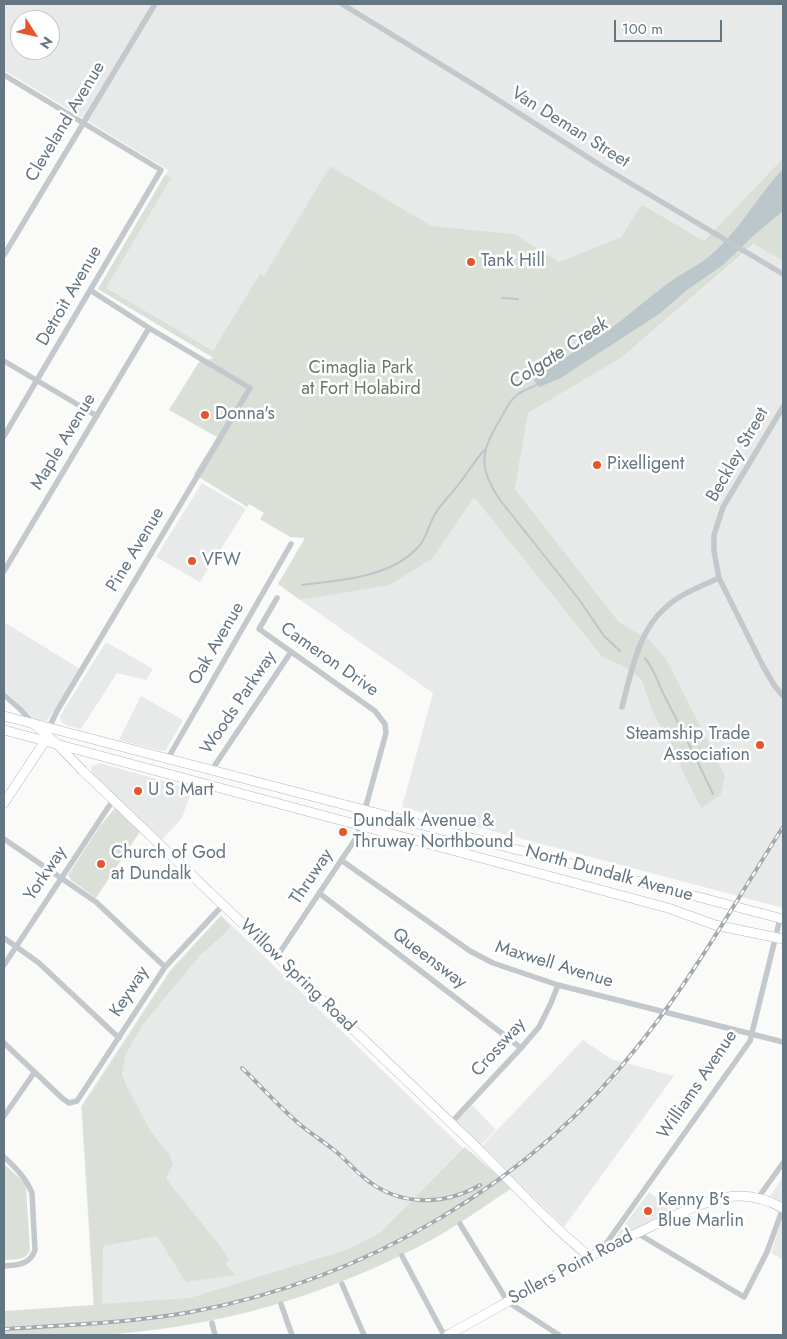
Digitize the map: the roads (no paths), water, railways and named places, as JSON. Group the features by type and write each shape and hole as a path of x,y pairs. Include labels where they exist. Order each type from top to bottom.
{"main road":[{"name":"North Dundalk Avenue","path":"4,716 34,724 57,744 360,827 668,908 715,924 779,938"},
{"name":"North Dundalk Avenue","path":"4,730 47,735 167,760 781,919"},
{"path":"4,803 47,735"},
{"name":"Willow Spring Road","path":"57,744 276,958 516,1186 568,1239 590,1256"},
{"name":"Sollers Point Road","path":"448,1335 590,1256 694,1207 715,1200 738,1196 758,1198 783,1208"}],"street":[{"name":"Cleveland Avenue","path":"4,255 155,4"},
{"name":"Van Deman Street","path":"342,4 604,167 783,274"},
{"path":"4,75 83,122"},
{"name":"Detroit Avenue","path":"4,436 161,170 83,122"},
{"path":"90,290 149,328"},
{"name":"Pine Avenue","path":"47,735 57,711 250,388 149,328"},
{"name":"Maple Avenue","path":"4,571 149,328"},
{"path":"4,361 97,416"},
{"name":"Beckley Street","path":"783,407 723,507 714,535 714,551 719,578 763,666 783,696"},
{"name":"Oak Avenue","path":"167,760 291,544"},
{"path":"622,706 641,642 659,613 678,598 719,578"},
{"name":"Cameron Drive","path":"277,598 259,629 375,711 385,724 385,738 365,810"},
{"name":"Woods Parkway","path":"211,771 291,652"},
{"path":"4,695 34,724"},
{"name":"Yorkway","path":"4,965 113,800"},
{"name":"Thruway","path":"276,958 358,834 365,810"},
{"path":"4,839 83,892 165,967"},
{"name":"Maxwell Avenue","path":"341,860 479,956 518,972 558,985 783,1042"},
{"name":"Queensway","path":"319,893 521,1048"},
{"name":"Keyway","path":"34,1073 69,1103 76,1101 165,967 223,905"},
{"name":"Williams Avenue","path":"602,1250 750,1041 779,938 781,919"},
{"path":"4,938 39,963 119,1038"},
{"name":"Crossway","path":"450,1124 539,1027 558,985"},
{"path":"4,1042 34,1073 4,1116"},
{"path":"4,1157 20,1173 32,1193 35,1250 24,1264 4,1266"},
{"path":"758,1198 783,1164"},
{"path":"637,1233 744,1297 767,1252 783,1208"},
{"path":"460,1224 508,1302 559,1335"},
{"path":"402,1256 444,1335"},
{"path":"342,1284 364,1335"},
{"path":"281,1304 292,1335"},
{"path":"212,1323 215,1335"}],"waterway":[{"path":"502,298 518,299"},
{"name":"Colgate Creek","path":"538,384 514,397 508,405 489,440 484,459 485,468 500,500 578,598 604,636 620,651"},
{"path":"302,585 365,576 381,571 408,556 420,545 437,511 484,450"},
{"name":"Colgate Creek","path":"645,658 653,670 713,794"}],"railway":[{"path":"4,1329 144,1319 191,1312 256,1297 320,1276 382,1249 441,1217 497,1180 550,1139 598,1092 642,1041 680,989 783,827"},
{"path":"242,1068 295,1120 383,1191 397,1196 425,1200 453,1196 467,1192 480,1185"}],"place":[{"name":"Tank Hill","path":"471,262"},
{"name":"Donna's","path":"205,415"},
{"name":"Pixelligent","path":"597,465"},
{"name":"VFW","path":"192,561"},
{"name":"Steamship Trade Association","path":"760,745"},
{"name":"U S Mart","path":"138,791"},
{"name":"Dundalk Avenue & Thruway Northbound","path":"343,832"},
{"name":"Church of God at Dundalk","path":"101,864"},
{"name":"Kenny B's Blue Marlin","path":"648,1211"}],"park label":[{"name":"Cimaglia Park at Fort Holabird","path":"361,379"}]}
